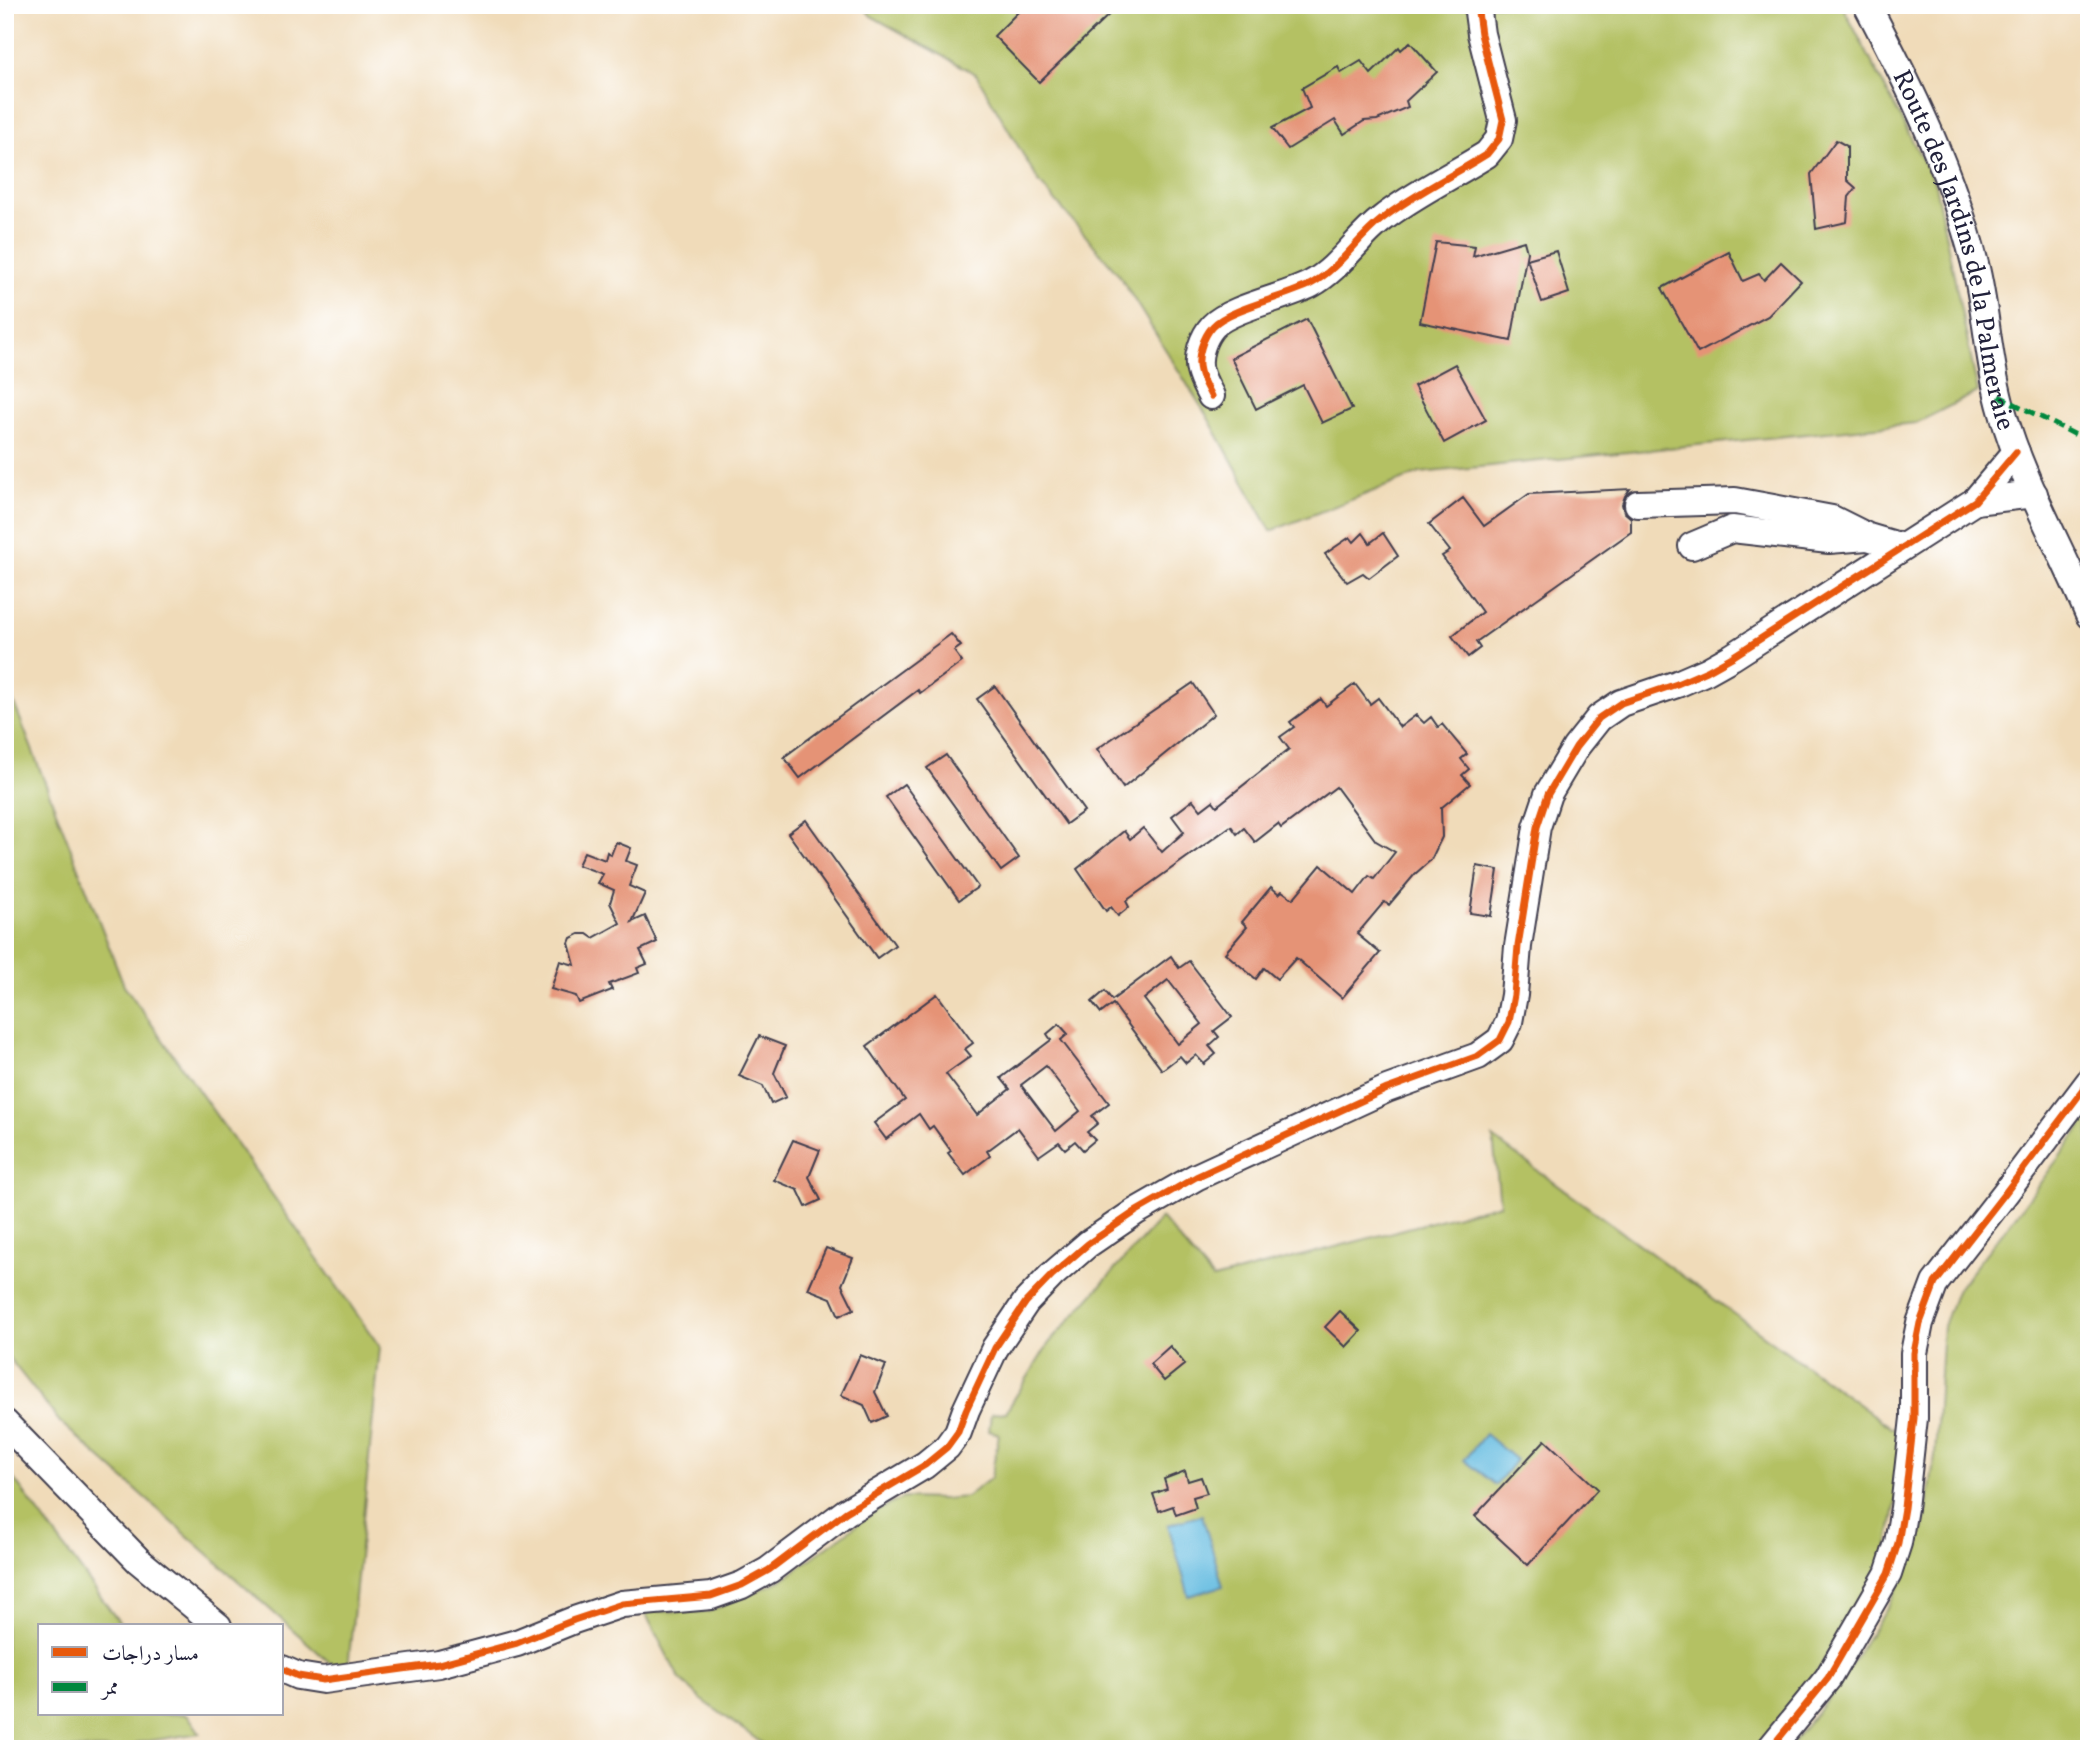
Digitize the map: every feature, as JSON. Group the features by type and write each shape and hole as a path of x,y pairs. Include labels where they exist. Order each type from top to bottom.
{"street":[{"path":"1211,396 1199,370 1200,352 1213,325 1232,314 1310,285 1331,271 1382,219 1488,154 1499,139 1503,120 1481,34 1477,5"},
{"name":"Route des Jardins de la Palmeraie","path":"1867,5 1942,159 1975,264 2001,408 2016,452 2089,615"},
{"path":"284,1670 298,1676 323,1680 439,1664 517,1643 622,1604 711,1596 742,1585 769,1570 846,1512 925,1465 947,1447 958,1432 995,1348 1026,1302 1088,1244 1135,1212 1196,1177 1363,1099 1478,1056 1500,1040 1509,1022 1514,995 1518,946 1537,827 1548,794 1576,747 1599,718 1621,703 1677,684 1715,666 1975,501 2016,452"},
{"path":"1975,501 2034,494"},
{"path":"1638,504 1735,501 1832,519 1868,537 1902,547"},
{"path":"1732,529 1735,501"},
{"path":"1692,546 1732,529 1829,540 1868,537"},
{"path":"1770,1749 1828,1678 1888,1574 1898,1543 1904,1508 1914,1418 1914,1353 1920,1323 1935,1283 2089,1082"},
{"path":"5,1423 139,1561 216,1624"}],"green space":[{"path":"862,5 1842,5 1935,184 1978,392 1916,423 1420,473 1271,531 1207,416 1117,272 1039,182 976,74 871,16"},
{"path":"5,680 124,985 380,1347 347,1678 60,1422 5,1353"},
{"path":"2089,1117 2089,1749 1787,1749 1832,1694 1893,1598 1923,1531 1935,1456 1943,1326 1956,1291"},
{"path":"1493,1138 1891,1428 1909,1429 1885,1562 1795,1707 1756,1749 770,1749 701,1699 679,1678 644,1611 708,1612 782,1580 874,1512 903,1498 966,1497 991,1478 999,1434 989,1431 991,1414 1006,1412 1049,1343 1161,1218 1213,1279 1500,1204"},
{"path":"5,1467 121,1624 38,1624 38,1716 188,1716 200,1733 136,1743 131,1749 5,1749"}],"water":[{"path":"1485,1434 1516,1460 1496,1485 1464,1460"},
{"path":"1202,1515 1223,1586 1189,1596 1168,1525"}],"building":[{"path":"1025,5 1119,5 1039,82 994,36"},
{"path":"1410,42 1437,72 1406,101 1408,107 1377,120 1364,121 1344,134 1335,120 1288,149 1272,128 1310,108 1302,88 1338,67 1341,73 1361,61 1371,74 1399,47 1401,50"},
{"path":"1836,140 1847,146 1847,180 1856,188 1849,197 1847,222 1816,229 1811,174"},
{"path":"1524,241 1527,252 1511,341 1420,322 1436,242 1475,246 1473,256"},
{"path":"1556,251 1569,293 1542,302 1527,259"},
{"path":"1729,252 1743,281 1759,274 1764,280 1781,262 1801,281 1768,316 1698,353 1662,288"},
{"path":"1307,319 1352,409 1322,423 1303,385 1256,409 1231,358"},
{"path":"1455,364 1486,420 1444,443 1414,386"},
{"path":"1630,489 1622,504 1624,512 1631,518 1631,532 1476,642 1480,648 1468,657 1452,636 1482,612 1442,556 1450,551 1429,524 1463,498 1484,526 1529,494"},
{"path":"1363,533 1370,543 1383,533 1398,556 1369,578 1363,573 1347,582 1325,554 1350,537 1354,542"},
{"path":"951,634 961,646 954,651 962,662 920,693 918,690 800,778 784,757"},
{"path":"1193,683 1214,714 1123,788 1097,749"},
{"path":"1355,684 1370,704 1378,698 1400,727 1416,715 1424,723 1431,717 1438,727 1442,724 1467,754 1461,759 1469,769 1462,775 1470,784 1441,808 1442,837 1431,860 1415,874 1389,905 1384,902 1357,934 1380,953 1342,998 1296,958 1277,979 1264,968 1256,979 1225,953 1247,927 1242,922 1271,887 1279,894 1282,891 1293,899 1321,865 1355,894 1369,876 1374,879 1395,852 1376,841 1336,787 1281,828 1278,824 1255,842 1244,828 1237,834 1231,826 1126,901 1129,907 1118,916 1111,907 1106,911 1077,869 1124,831 1130,839 1143,828 1162,852 1184,832 1172,816 1193,800 1201,810 1213,801 1217,806 1289,749 1280,737 1294,727 1290,722 1321,699 1326,706"},
{"path":"995,686 1084,811 1066,824 977,699"},
{"path":"946,755 1019,858 1001,871 927,768"},
{"path":"904,784 978,887 959,900 886,797"},
{"path":"806,820 895,945 877,958 788,833"},
{"path":"616,842 631,848 626,861 637,865 629,886 645,893 632,922 645,916 657,942 640,950 647,964 637,968 639,973 609,984 612,990 579,1003 576,996 551,989 560,961 575,965 569,943 571,938 587,934 593,938 620,923 610,903 614,890 598,883 603,874 578,865 584,852 605,860 607,852 611,855"},
{"path":"1477,866 1498,870 1491,916 1470,913"},
{"path":"1171,956 1179,968 1189,961 1232,1017 1214,1031 1219,1037 1209,1046 1216,1054 1204,1064 1196,1055 1186,1063 1180,1056 1162,1070 1113,1004 1101,1013 1092,1002 1105,991 1112,1000","holes":["1168,980 1202,1024 1178,1044 1144,999"]},
{"path":"937,994 973,1043 965,1049 971,1056 946,1074 977,1115 1010,1089 1001,1078 1051,1040 1047,1034 1059,1024 1068,1034 1061,1040 1109,1103 1092,1116 1098,1123 1087,1132 1095,1140 1083,1150 1075,1141 1065,1149 1059,1142 1039,1156 1018,1128 987,1151 990,1156 965,1175 948,1153 951,1151 933,1126 929,1129 919,1114 886,1139 874,1123 905,1100 867,1046","holes":["1046,1066 1080,1111 1056,1131 1021,1085"]},
{"path":"759,1036 785,1046 774,1073 786,1097 771,1104 763,1086 739,1076"},
{"path":"793,1140 820,1150 809,1177 821,1200 806,1207 798,1190 774,1180"},
{"path":"826,1248 853,1258 842,1285 854,1309 839,1316 831,1298 808,1289"},
{"path":"1340,1311 1361,1331 1346,1347 1325,1327"},
{"path":"1170,1346 1185,1364 1164,1381 1150,1364"},
{"path":"860,1355 886,1365 875,1392 887,1416 872,1423 864,1405 841,1395"},
{"path":"1545,1440 1598,1489 1528,1565 1475,1516"},
{"path":"1185,1471 1188,1481 1201,1477 1207,1493 1193,1497 1196,1508 1176,1515 1173,1506 1159,1511 1153,1494 1167,1489 1164,1479"}],"marked path":[{"path":"1999,396 2076,435 2089,438"}],"cycle path":[{"path":"1211,396 1201,374 1199,360 1203,341 1213,326 1245,308 1311,284 1339,262 1382,219 1420,193 1487,154 1499,139 1503,120 1481,34 1477,5"},
{"path":"284,1670 298,1676 323,1680 439,1664 517,1643 622,1604 711,1596 742,1585 769,1570 846,1512 925,1465 947,1447 958,1432 995,1348 1026,1302 1088,1244 1135,1212 1196,1177 1387,1089 1478,1056 1500,1040 1509,1022 1514,995 1518,946 1537,827 1548,794 1576,747 1599,718 1621,703 1677,684 1732,657 1975,501 2016,452"},
{"path":"1770,1749 1828,1678 1888,1574 1898,1543 1904,1508 1914,1418 1914,1353 1920,1323 1935,1283 2089,1082"}]}
